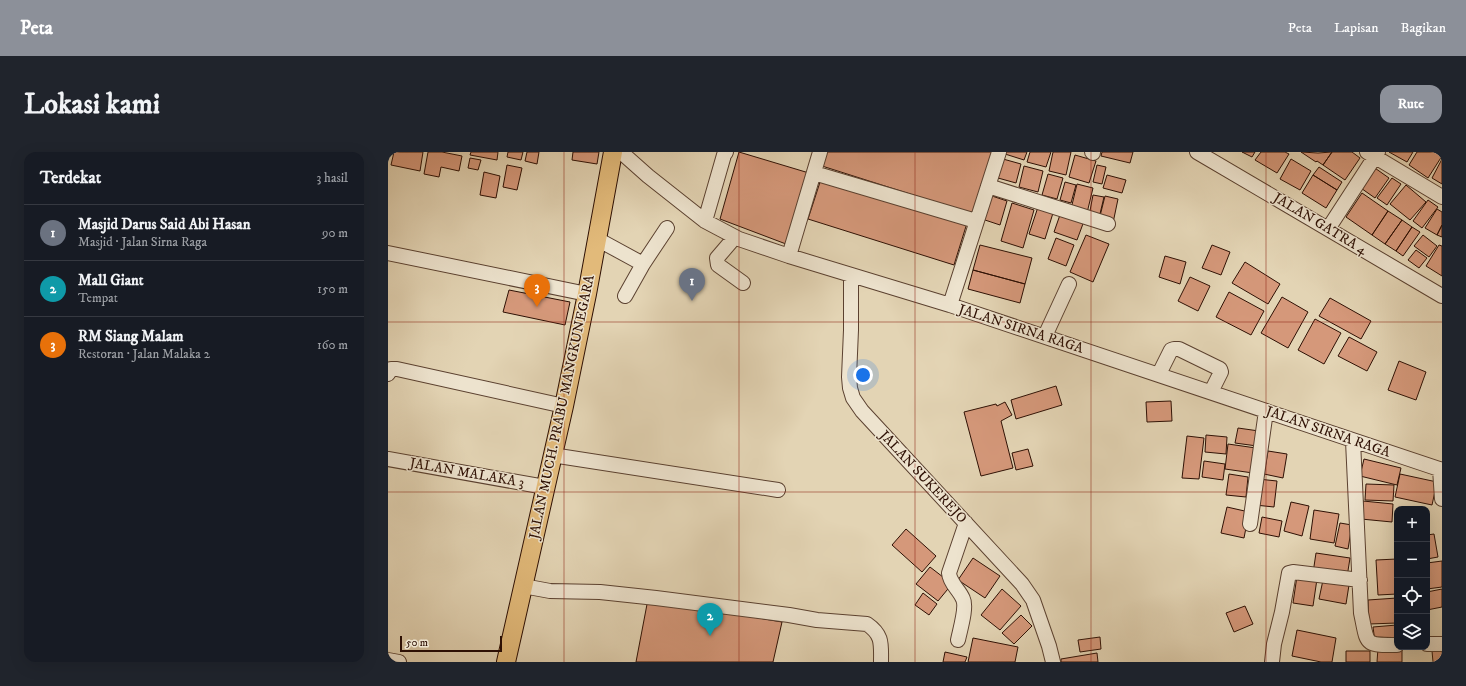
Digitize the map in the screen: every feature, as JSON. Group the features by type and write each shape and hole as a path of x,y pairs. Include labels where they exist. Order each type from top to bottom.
{"main road":[{"name":"JALAN MUCH. PRABU MANGKUNEGARA","path":"506,662 564,406 587,294 613,152"}],"street":[{"name":"JALAN SIRNA RAGA","path":"621,152 648,176 705,221 735,237 789,256 950,305 1045,336 1353,441 1441,469"},
{"path":"705,221 726,152"},
{"path":"789,256 820,152"},
{"path":"950,305 999,152"},
{"name":"JALAN GATRA 4","path":"1197,152 1442,296"},
{"path":"1328,229 1373,154 1442,197"},
{"path":"814,174 976,221"},
{"path":"988,186 1108,224"},
{"path":"625,296 643,264 667,228"},
{"path":"735,237 716,261 718,265 743,283"},
{"path":"597,239 643,264"},
{"path":"388,253 587,294"},
{"name":"JALAN SUKEREJO","path":"851,275 849,377 853,398 862,411 1022,584 1033,600 1053,662"},
{"path":"1045,336 1069,284"},
{"path":"1159,374 1171,350 1174,348 1179,349 1220,369 1211,392"},
{"path":"388,374 391,369 397,369 564,406"},
{"path":"1250,524 1266,411"},
{"path":"1353,441 1361,613 1367,639 1373,644 1394,645"},
{"path":"552,455 778,490"},
{"name":"JALAN MALAKA 3","path":"388,459 545,487"},
{"path":"1441,469 1442,499"},
{"path":"958,640 964,604 963,598 950,580 949,573 966,523"},
{"path":"1272,662 1274,644 1282,612 1289,573 1293,572 1360,580"},
{"path":"523,586 550,591 600,592 649,597 817,620 867,624 873,628 880,637 881,662"},
{"path":"1430,644 1442,644"},
{"path":"388,660 399,662"}],"building":[{"path":"394,152 423,152 420,171 391,165"},
{"path":"428,152 442,152 462,156 459,171 441,167 439,177 424,174"},
{"path":"471,152 498,152 497,160 470,155"},
{"path":"508,152 523,152 521,160 507,157"},
{"path":"527,152 539,152 537,164 525,161"},
{"path":"573,152 599,152 597,164 572,160"},
{"path":"739,152 809,173 786,244 720,219"},
{"path":"827,152 996,152 976,215 822,166"},
{"path":"1006,152 1027,152 1024,160 1005,154"},
{"path":"1030,152 1051,152 1046,167 1027,162"},
{"path":"1053,152 1071,152 1066,175 1049,171"},
{"path":"1102,152 1133,152 1130,163 1101,156"},
{"path":"1242,152 1255,152 1252,157"},
{"path":"1261,152 1285,152 1289,154 1277,173 1255,160"},
{"path":"1301,152 1318,153 1332,152 1323,165"},
{"path":"1332,152 1352,152 1360,158 1345,180 1323,165"},
{"path":"1389,152 1413,152 1407,162"},
{"path":"1417,152 1439,152 1442,154 1428,178 1409,165"},
{"path":"1075,155 1096,161 1089,183 1069,177"},
{"path":"470,158 481,160 478,170 468,168"},
{"path":"1003,159 1021,164 1016,183 998,178"},
{"path":"1291,159 1311,171 1300,190 1280,179"},
{"path":"1442,159 1442,184 1432,178"},
{"path":"507,165 522,168 517,190 503,187"},
{"path":"1097,165 1106,167 1102,184 1093,182"},
{"path":"1024,166 1043,171 1038,192 1019,187"},
{"path":"1372,166 1389,178 1375,198 1358,186"},
{"path":"1319,167 1342,182 1337,190 1313,175"},
{"path":"484,172 500,176 496,198 480,195"},
{"path":"1048,174 1063,178 1057,199 1042,195"},
{"path":"1107,175 1126,180 1122,193 1103,188"},
{"path":"1313,175 1337,190 1326,208 1302,193"},
{"path":"822,176 967,223 954,265 808,219"},
{"path":"1392,178 1401,184 1387,205 1377,198"},
{"path":"1065,182 1076,185 1071,203 1060,200"},
{"path":"1077,184 1093,188 1087,213 1071,209"},
{"path":"1406,185 1426,202 1410,220 1390,204"},
{"path":"1362,193 1388,211 1372,235 1346,217"},
{"path":"989,195 1007,201 1000,225 982,219"},
{"path":"1093,195 1104,197 1099,218 1089,216"},
{"path":"1105,196 1118,199 1113,223 1099,220"},
{"path":"1428,200 1438,207 1422,228 1413,221"},
{"path":"1012,203 1034,210 1023,248 1001,241"},
{"path":"1038,207 1053,213 1045,239 1029,234"},
{"path":"1437,209 1442,212 1442,225 1437,235 1425,228"},
{"path":"1388,211 1402,220 1385,244 1372,235"},
{"path":"1061,212 1084,221 1077,240 1054,232"},
{"path":"1402,220 1412,227 1396,251 1385,244"},
{"path":"1442,225 1442,237 1437,235"},
{"path":"1412,227 1420,232 1403,256 1396,251"},
{"path":"1086,235 1109,244 1093,282 1070,272"},
{"path":"1423,235 1437,246 1429,257 1414,246"},
{"path":"1056,238 1074,245 1066,266 1048,259"},
{"path":"980,245 1032,258 1025,284 973,270"},
{"path":"1212,245 1230,252 1221,275 1202,268"},
{"path":"1439,245 1442,246 1442,276 1426,266"},
{"path":"1416,250 1427,258 1419,268 1408,260"},
{"path":"1165,256 1186,262 1180,284 1159,277"},
{"path":"1245,262 1280,284 1268,304 1232,283"},
{"path":"973,270 1025,284 1020,303 968,289"},
{"path":"1190,277 1210,286 1198,311 1178,301"},
{"path":"509,290 570,302 565,325 503,312"},
{"path":"1229,292 1264,311 1251,335 1216,317"},
{"path":"1282,297 1308,312 1288,348 1261,333"},
{"path":"1330,298 1371,321 1361,339 1319,316"},
{"path":"1315,319 1341,333 1324,364 1298,350"},
{"path":"1349,337 1377,352 1367,371 1338,356"},
{"path":"1399,361 1426,372 1416,400 1388,390"},
{"path":"1056,386 1062,405 1016,419 1011,400"},
{"path":"1171,401 1172,421 1147,422 1146,402"},
{"path":"1005,402 1012,415 1001,421 1013,468 981,476 964,412 996,404 997,406"},
{"path":"1238,428 1259,431 1257,446 1235,443"},
{"path":"1206,435 1227,437 1226,454 1205,452"},
{"path":"1187,436 1204,438 1199,479 1182,478"},
{"path":"1228,444 1256,448 1253,473 1225,469"},
{"path":"1028,449 1033,466 1016,470 1012,453"},
{"path":"1268,451 1287,454 1283,478 1264,474"},
{"path":"1364,459 1401,468 1397,485 1360,476"},
{"path":"1204,461 1225,464 1223,480 1202,477"},
{"path":"1229,474 1248,477 1246,497 1226,495"},
{"path":"1400,474 1437,482 1432,505 1395,497"},
{"path":"1258,479 1277,481 1274,507 1255,505"},
{"path":"1366,484 1394,485 1393,501 1365,500"},
{"path":"1363,501 1393,504 1392,522 1361,519"},
{"path":"1291,502 1309,506 1302,536 1284,531"},
{"path":"1227,507 1249,512 1244,538 1221,533"},
{"path":"1314,510 1339,514 1334,543 1310,539"},
{"path":"1262,517 1282,521 1279,537 1259,533"},
{"path":"1340,523 1352,525 1348,549 1335,546"},
{"path":"906,529 936,556 922,572 892,545"},
{"path":"1434,534 1438,557 1430,558 1430,542 1430,535"},
{"path":"1316,553 1350,558 1347,577 1313,573"},
{"path":"973,558 1000,576 985,598 958,580"},
{"path":"1394,559 1394,594 1378,595 1376,560"},
{"path":"1442,561 1442,587 1430,589 1430,563"},
{"path":"930,567 952,584 938,601 916,584"},
{"path":"1297,576 1317,579 1313,606 1293,603"},
{"path":"1323,580 1349,585 1346,604 1319,599"},
{"path":"1002,589 1021,606 1000,630 981,615"},
{"path":"1442,589 1442,607 1430,609 1430,591"},
{"path":"923,593 937,604 929,615 915,605"},
{"path":"1394,598 1394,623 1369,624 1368,600"},
{"path":"648,599 782,622 773,662 636,662"},
{"path":"1245,606 1253,624 1234,632 1226,613"},
{"path":"1021,615 1032,626 1014,644 1002,633"},
{"path":"1394,625 1394,640 1375,642 1373,627"},
{"path":"1297,630 1336,638 1332,662 1321,662 1292,656"},
{"path":"1100,637 1101,649 1080,652 1078,640"},
{"path":"973,638 1018,647 1015,662 968,662"},
{"path":"1378,648 1394,648 1394,650 1402,650 1402,662 1377,662"},
{"path":"1346,651 1370,651 1370,662 1346,662"},
{"path":"1432,651 1442,651 1442,662 1433,662"},
{"path":"945,652 967,657 965,662 943,662"},
{"path":"1097,653 1098,662 1061,662 1061,659"}],"place":[{"name":"Masjid Darus Said Abi Hasan","path":"692,301"},
{"name":"RM Siang Malam","path":"537,307"},
{"name":"Mall Giant","path":"710,636"}]}
